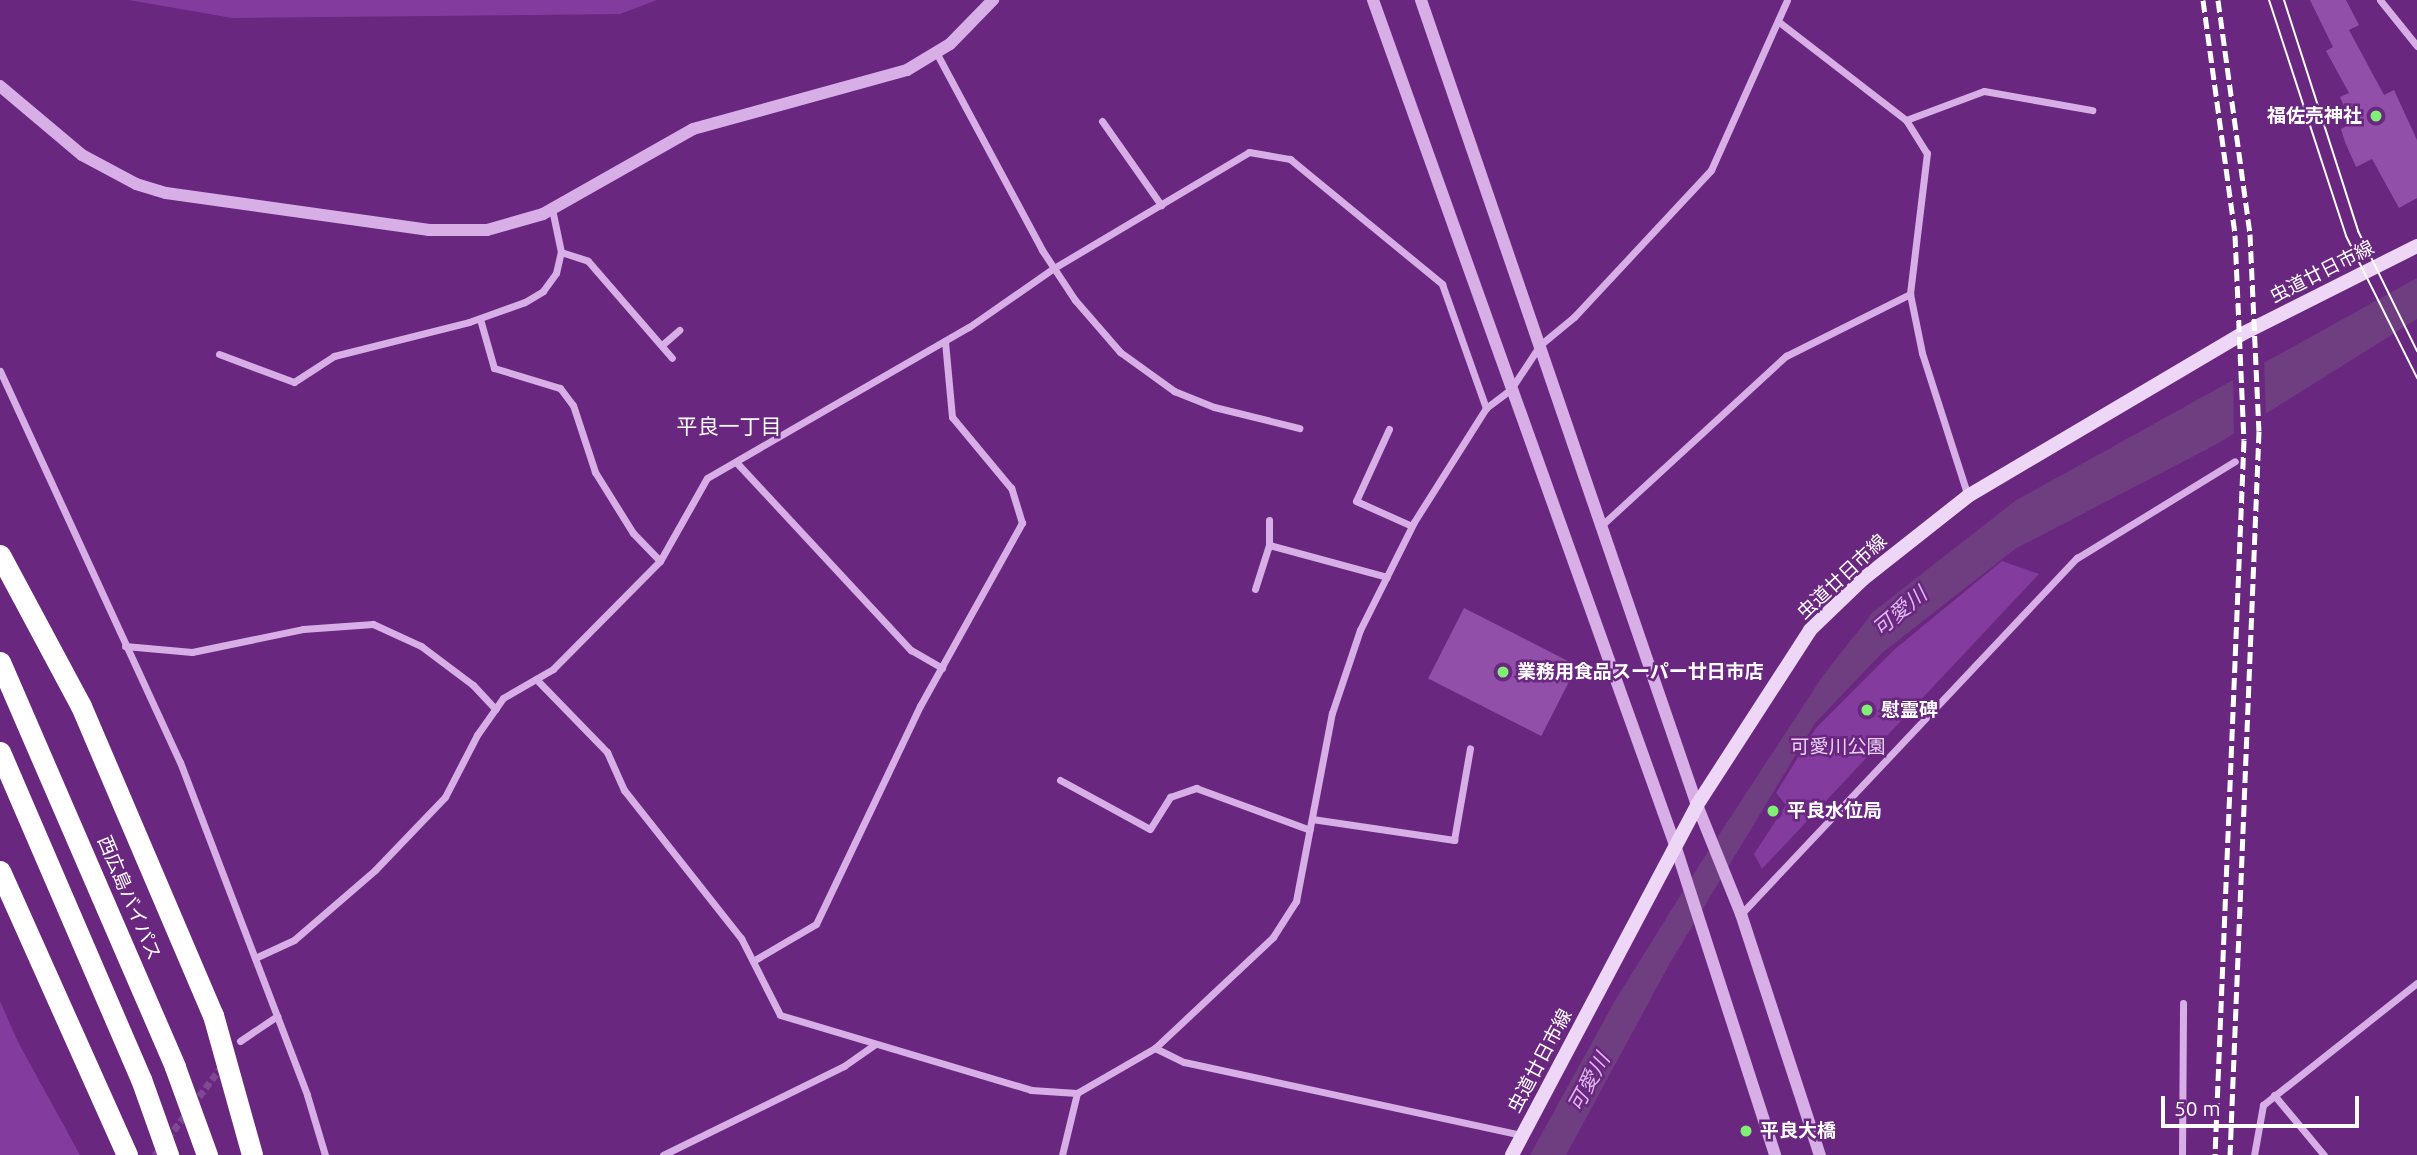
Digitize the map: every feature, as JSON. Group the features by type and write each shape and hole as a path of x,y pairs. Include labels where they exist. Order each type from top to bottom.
{"highway":[{"path":"0,555 81,706 213,1015 252,1155"},
{"name":"西広島バイパス","path":"0,662 175,1067 207,1155"},
{"path":"0,752 141,1079 168,1155"},
{"path":"0,871 127,1155"}],"main road":[{"name":"虫道廿日市線","path":"1513,1155 1697,805 1810,630 1863,579 1968,496 2242,334 2417,246"}],"street":[{"path":"0,86 82,155 127,180 166,193 458,232 515,224 552,209 693,129 883,78 937,54 993,0"},
{"path":"1373,0 1675,845 1775,1155"},
{"path":"1421,0 1697,805 1740,910 1820,1155"},
{"path":"536,679 607,752 624,790 703,887 753,961 780,1015 1031,1090 1077,1093 1155,1048 1273,937 1296,901 1332,713 1360,630 1412,526 1486,408 1511,389 1540,345 1574,317 1711,170 1787,0"},
{"path":"2380,0 2417,47"},
{"path":"1779,22 1906,120 1927,153 1910,294 1922,353 1968,496"},
{"path":"937,54 1054,268 1075,300 1120,352 1174,391 1214,407 1299,428"},
{"path":"1906,120 1984,91 2092,110"},
{"path":"1102,121 1161,205"},
{"path":"255,958 294,940 375,870 445,797 503,698 553,669 660,561 707,478 945,341 1054,268 1249,152 1290,159 1442,284 1486,408"},
{"path":"219,354 294,382 334,356 480,319 543,290 556,273 561,252 552,209"},
{"path":"561,252 588,261 672,358"},
{"path":"1602,525 1786,356 1910,294"},
{"path":"480,319 494,368 560,388 573,405 594,472 634,533 660,561"},
{"path":"662,345 679,330"},
{"path":"753,961 816,924 942,668 1023,523 1012,488 952,417 945,341"},
{"path":"0,371 180,762 277,1016 325,1155"},
{"path":"1390,429 1356,501 1412,526"},
{"path":"1740,910 2077,558 2235,461"},
{"path":"736,462 911,650 942,668"},
{"path":"1255,589 1269,545 1269,520"},
{"path":"1269,545 1387,577"},
{"path":"125,646 192,652 303,629 373,624 421,646 473,685 495,709"},
{"path":"1312,819 1454,841 1470,748"},
{"path":"1060,780 1150,829 1170,797 1196,788 1310,830"},
{"path":"2254,1155 2263,1105 2417,983"},
{"path":"2182,1155 2183,1003"},
{"path":"240,1041 277,1016"},
{"path":"663,1155 844,1066 875,1044"},
{"path":"1155,1048 1184,1062 1523,1136"},
{"path":"1062,1155 1077,1093"},
{"path":"2274,1095 2324,1155"}],"green space":[{"path":"129,0 657,0 620,14 232,18"},
{"name":"可愛川公園","path":"2002,561 2039,574 1762,869 1754,854 1786,805 1776,793 1816,728 1895,649"},
{"path":"0,1001 18,1042 80,1155 0,1155"}],"water":[{"name":"可愛川","path":"2417,278 2417,319 2217,444 2015,549 1882,653 1815,723 1670,963 1566,1155 1530,1155 1616,999 1700,864 1822,677 1873,612 2015,501"}],"pier":[{"path":"2264,358 2266,417 2234,437 2233,375"}],"building":[{"path":"2310,0 2346,0 2359,25 2349,30 2384,95 2394,90 2417,140 2417,198 2399,208 2372,159 2356,167 2345,142 2341,129 2352,123 2340,97 2349,93 2326,51 2333,47"},
{"name":"業務用食品スーパー廿日市店","path":"1464,608 1577,666 1541,736 1428,678"}],"tunnel":[{"path":"155,1155 222,1066"}],"tram line":[{"path":"2269,0 2346,236 2417,378"},
{"path":"2284,0 2358,231 2417,351"}],"railway":[{"path":"2203,0 2235,235 2244,440 2215,1155"},
{"path":"2218,0 2250,234 2259,431 2230,1155"}],"place":[{"name":"福佐売神社","path":"2376,116"},
{"name":"業務用食品スーパー廿日市店","path":"1503,672"},
{"name":"慰霊碑","path":"1867,710"},
{"name":"平良水位局","path":"1773,811"},
{"name":"平良大橋","path":"1746,1131"}],"district":[{"name":"平良一丁目","path":"729,426"}]}
